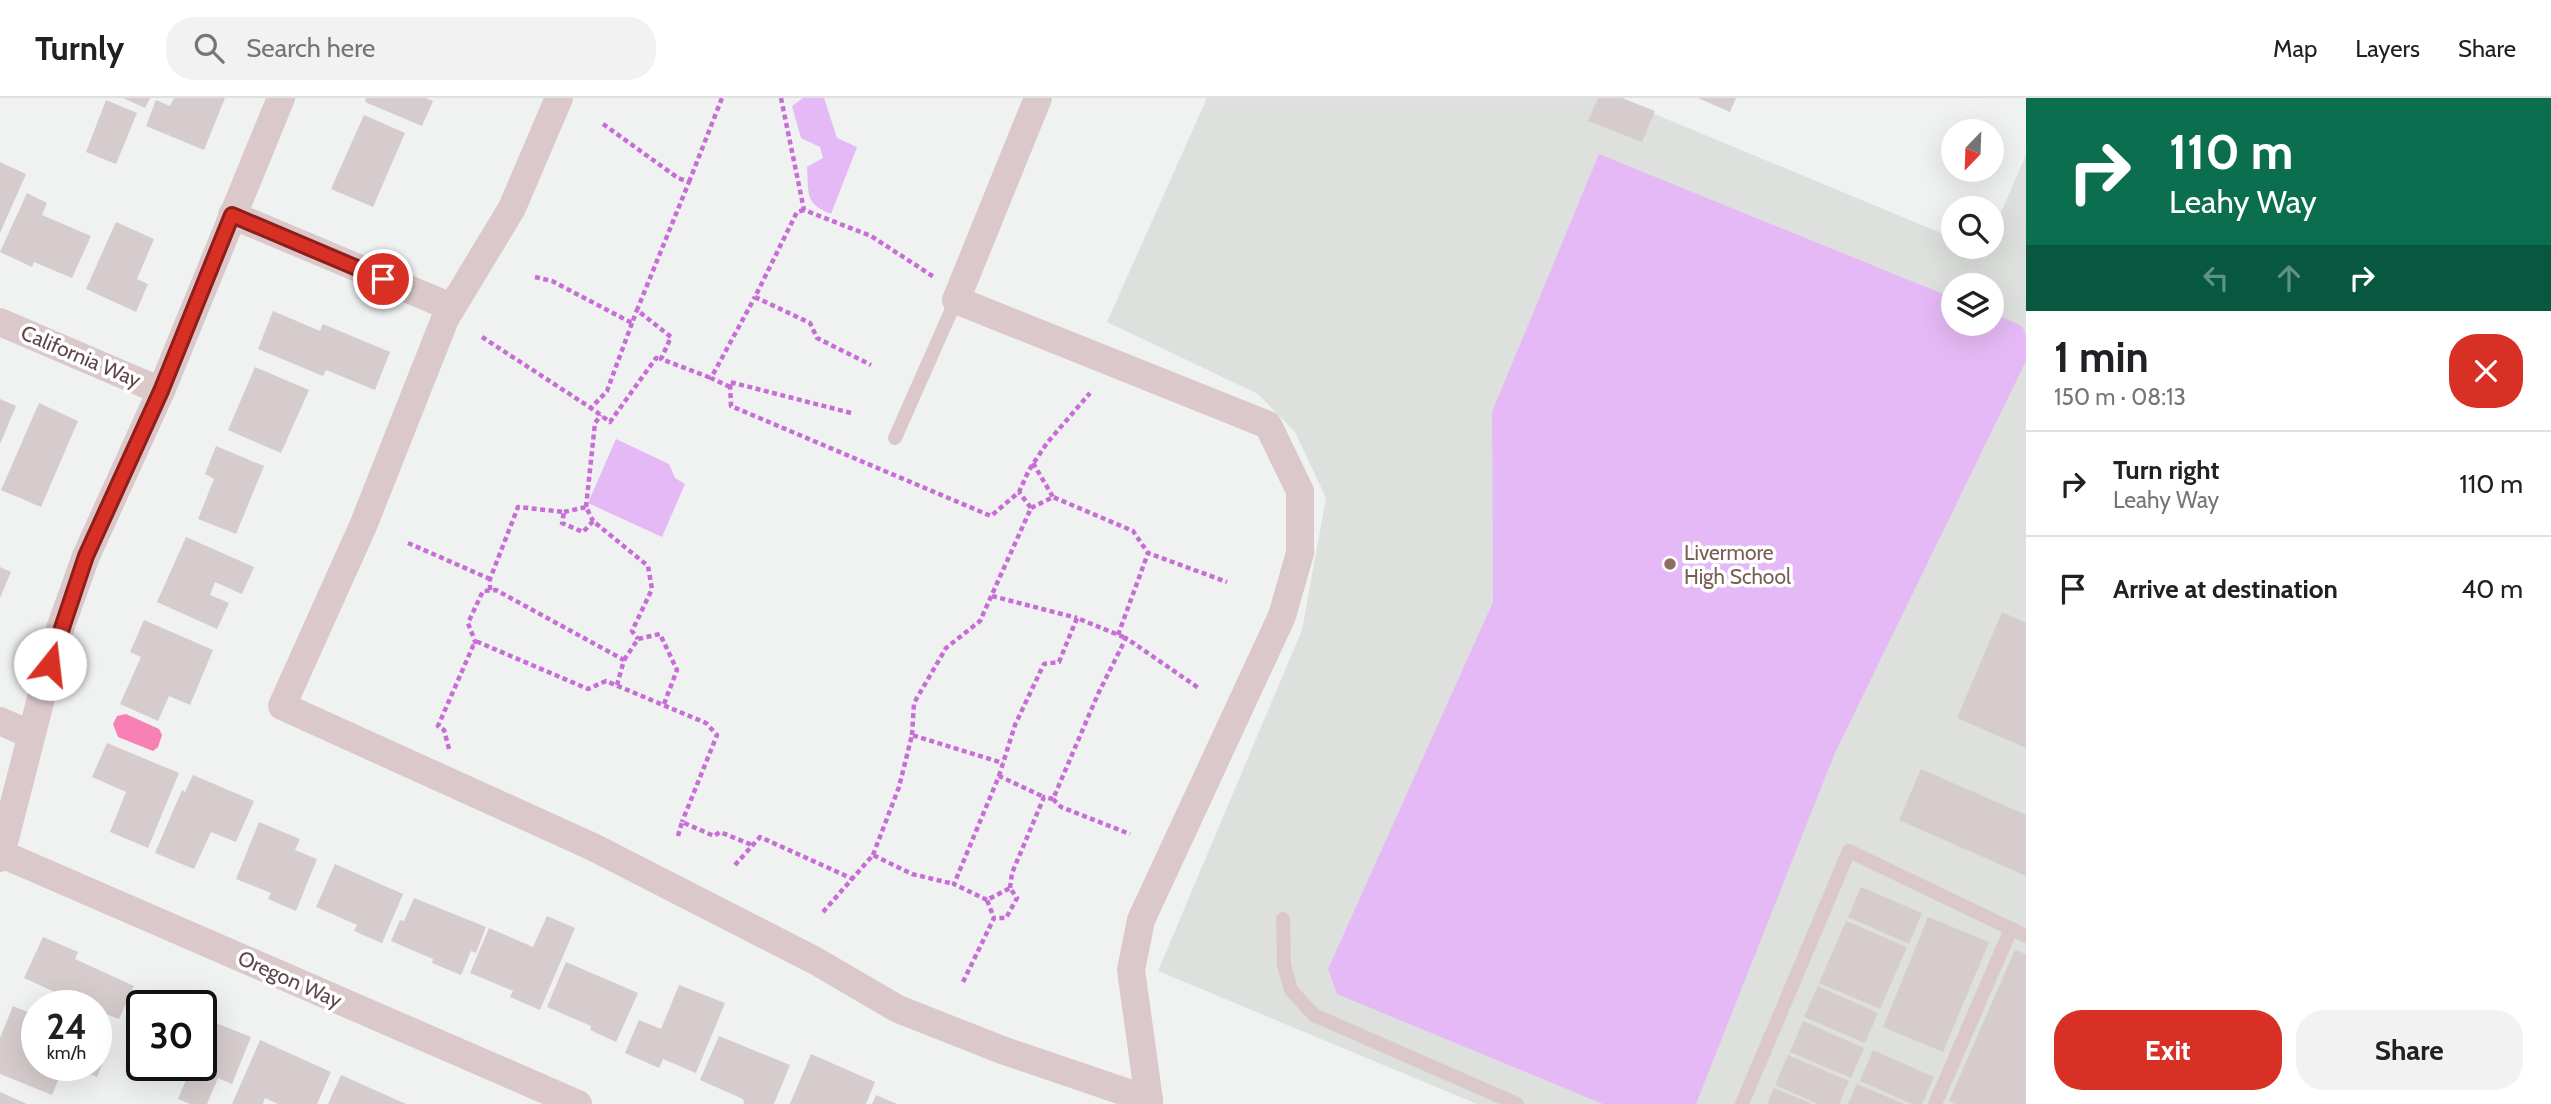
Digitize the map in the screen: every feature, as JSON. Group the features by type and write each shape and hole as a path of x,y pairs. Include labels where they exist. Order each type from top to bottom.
{"street":[{"path":"1,856 56,640 86,556 161,391 281,98"},
{"path":"559,98 512,208 451,307 363,526 282,706 593,847 814,960 898,1009 1002,1050 1149,1102 1131,970 1142,920 1282,616 1300,553 1300,491 1268,425 958,294 1038,98"},
{"path":"232,215 451,307"},
{"name":"California Way","path":"0,322 161,391"},
{"path":"0,721 31,735"},
{"name":"Oregon Way","path":"1,856 578,1104"}],"lane":[{"path":"895,438 958,294"},
{"path":"1742,1104 1849,851 2026,936"},
{"path":"1283,919 1283,965 1292,990 1314,1015 1517,1104"},
{"path":"1935,1104 2011,929"}],"path":[{"path":"591,408 607,391 722,98"},
{"path":"781,98 804,210"},
{"path":"603,124 678,178 689,182"},
{"path":"711,378 797,212 804,210 871,236 958,294"},
{"path":"535,277 552,281 632,323"},
{"path":"755,297 810,323 817,338 871,365"},
{"path":"637,310 671,337 661,359"},
{"path":"482,337 610,422 656,358 730,387"},
{"path":"851,413 730,382 731,406 991,516 1019,492 1033,463 1090,393"},
{"path":"601,415 595,423 586,507 593,520 648,566 652,589 632,631 638,639"},
{"path":"1033,463 1053,497 1133,531 1149,553 1227,582"},
{"path":"1019,492 1031,508"},
{"path":"823,912 873,855 900,787 912,734 914,703 946,648 980,621 1031,508 1053,497"},
{"path":"490,590 490,579 518,507 564,512 586,507"},
{"path":"564,512 562,523 583,532 593,520"},
{"path":"408,544 490,579"},
{"path":"1118,635 1149,553"},
{"path":"624,660 496,590 484,591 468,624 476,644 588,689 606,681 706,723 717,735 678,836"},
{"path":"992,596 1077,618 1126,638 1200,689"},
{"path":"954,884 999,776 1015,725 1044,664 1059,662 1077,618"},
{"path":"617,685 624,660 638,639 660,634 677,670 664,704"},
{"path":"1053,799 1098,694 1126,638"},
{"path":"451,755 444,730 438,726 476,644"},
{"path":"912,734 1003,763"},
{"path":"999,776 1053,799 1061,807 1130,834"},
{"path":"994,918 1006,918 1017,898 1010,888 1012,873 1044,797"},
{"path":"682,822 714,836 720,832 752,845"},
{"path":"734,865 760,838 853,879"},
{"path":"873,855 912,874 954,884 987,900 994,918 963,982"},
{"path":"987,900 1010,888"}],"shaded area":[{"path":"803,98 824,98 837,138 857,147 831,214 816,206 808,191 807,167 823,158 820,147 801,138 792,106"},
{"name":"Livermore High School","path":"1207,98 1616,98 1941,233 1941,259 2004,259 2004,205 2026,155 2026,1104 1477,1104 1158,971 1302,630 1326,498 1295,432 1258,394 1107,322"},
{"path":"1599,154 1941,293 1941,336 2004,336 2004,318 2022,326 2026,336 2026,361 1834,755 1696,1104 1603,1104 1337,994 1328,969 1493,602 1492,412"},
{"path":"616,439 669,464 675,478 685,484 662,537 588,503"},
{"path":"126,714 159,729 162,735 158,747 153,751 118,737 113,724 117,716"}],"building":[{"path":"123,98 150,98 145,108"},
{"path":"174,98 225,98 204,150 146,126 156,100 170,106"},
{"path":"366,98 425,98 433,101 422,126 365,102"},
{"path":"1598,98 1622,98 1655,111 1642,142 1588,121"},
{"path":"1698,98 1736,98 1730,112"},
{"path":"106,100 137,113 116,164 86,152"},
{"path":"364,115 405,133 373,207 331,189"},
{"path":"0,162 26,174 0,233"},
{"path":"27,193 47,203 42,215 91,236 72,278 34,262 32,267 0,252"},
{"path":"116,222 154,239 137,279 148,284 136,312 86,289"},
{"path":"273,311 320,331 323,324 390,352 375,390 326,370 323,376 258,349"},
{"path":"255,367 309,390 281,453 228,430"},
{"path":"0,399 16,406 0,444"},
{"path":"39,403 78,421 41,507 1,490"},
{"path":"216,446 264,466 236,534 198,519 214,479 205,474"},
{"path":"186,537 254,567 242,594 215,582 210,595 229,603 217,629 157,602"},
{"path":"0,567 11,572 0,598"},
{"path":"2002,612 2026,623 2026,748 1957,718"},
{"path":"144,620 213,650 190,705 169,696 158,721 120,704 141,657 130,652"},
{"path":"107,743 179,773 148,848 110,832 126,792 92,777"},
{"path":"1921,769 2026,815 2026,876 1899,820"},
{"path":"193,775 254,801 236,842 211,832 194,869 155,853 182,790 185,792"},
{"path":"259,822 300,839 295,850 317,859 296,911 268,899 271,893 236,879"},
{"path":"335,864 403,894 382,943 354,931 357,925 316,907"},
{"path":"1861,887 1922,913 1909,944 1848,917"},
{"path":"414,898 486,927 476,953 471,951 461,975 432,963 433,959 391,941"},
{"path":"547,916 575,928 540,1010 510,997 513,991 470,973 489,928 533,947"},
{"path":"1928,917 1989,942 1943,1052 1883,1027"},
{"path":"1846,921 1907,947 1880,1009 1819,983"},
{"path":"43,937 78,952 75,959 134,986 132,990 126,990 126,1004 119,1019 112,1016 112,990 50,990 24,978"},
{"path":"2015,950 2026,954 2026,1104 1955,1104 1949,1101"},
{"path":"566,962 638,993 616,1042 590,1030 591,1026 547,1007"},
{"path":"679,985 725,1003 696,1073 663,1059 659,1068 625,1053 639,1020 661,1029"},
{"path":"1818,986 1878,1013 1865,1043 1804,1017"},
{"path":"13,1006 21,1009 21,1081 58,1081 52,1095 0,1074 0,1038"},
{"path":"1803,1021 1864,1048 1851,1078 1790,1052"},
{"path":"217,1023 251,1037 232,1084 218,1078 217,1080"},
{"path":"719,1036 790,1065 774,1104 744,1104 743,1099 700,1080"},
{"path":"260,1040 331,1072 317,1104 278,1104 265,1098 263,1104 232,1104"},
{"path":"1873,1050 1934,1077 1922,1104 1912,1104 1860,1081"},
{"path":"811,1054 875,1082 866,1104 790,1104"},
{"path":"1788,1055 1849,1081 1839,1104 1818,1104 1775,1085"},
{"path":"341,1075 406,1104 328,1104"},
{"path":"186,1081 217,1081 207,1104 190,1104 178,1099"},
{"path":"1857,1084 1904,1104 1848,1104"},
{"path":"1774,1088 1812,1104 1767,1104"},
{"path":"0,1092 27,1104 0,1104"},
{"path":"876,1095 897,1104 872,1104"}],"place":[{"name":"Livermore High School","path":"1670,564"}],"route":[{"path":"50,664 86,556 161,391 232,215 383,279"}]}
